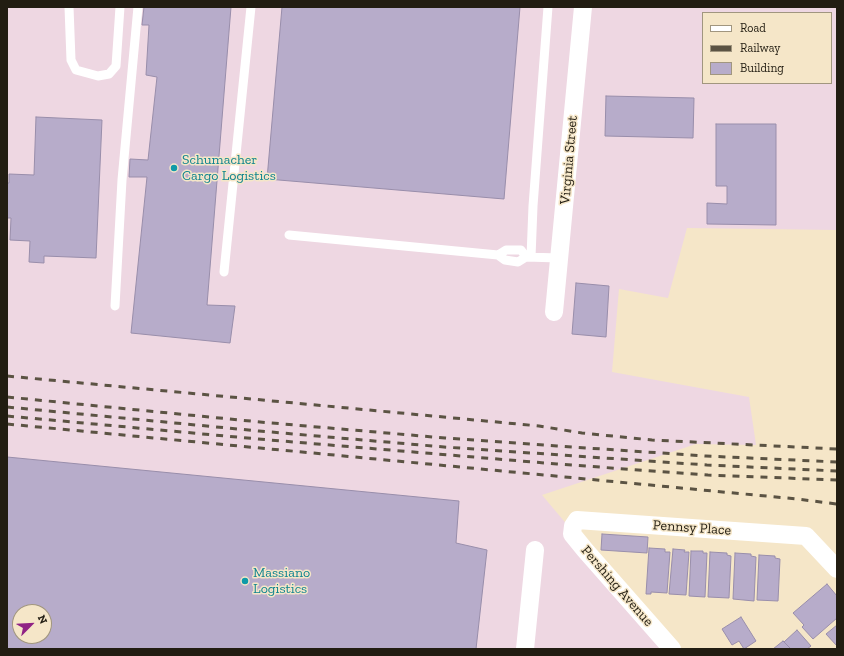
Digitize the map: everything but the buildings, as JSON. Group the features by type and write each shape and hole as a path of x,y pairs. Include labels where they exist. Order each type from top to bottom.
{"street":[{"name":"Virginia Street","path":"554,312 583,7"},
{"name":"Pennsy Place","path":"577,520 806,536 837,569"},
{"name":"Pershing Avenue","path":"577,520 573,526 572,534 672,649"},
{"path":"525,649 535,550"}],"lane":[{"path":"69,7 71,60 76,70 98,76 109,74 116,66 120,7"},
{"path":"116,306 122,180 138,7"},
{"path":"224,272 251,7"},
{"path":"528,257 548,7"},
{"path":"289,235 498,255 505,260 518,262 528,257 559,258"}],"shaded area":[{"path":"7,7 837,7 837,230 687,228 668,298 619,289 612,372 749,397 756,445 696,444 542,495 672,649 7,649"}],"railway":[{"path":"7,376 539,426 582,433 652,440 837,449"},
{"path":"7,397 260,422 445,438 706,456 837,462"},
{"path":"7,407 444,447 707,465 837,471"},
{"path":"7,416 557,464 708,475 837,480"},
{"path":"7,424 837,504"}],"place":[{"name":"Schumacher Cargo Logistics","path":"174,168"},
{"name":"Massiano Logistics","path":"245,581"}]}
